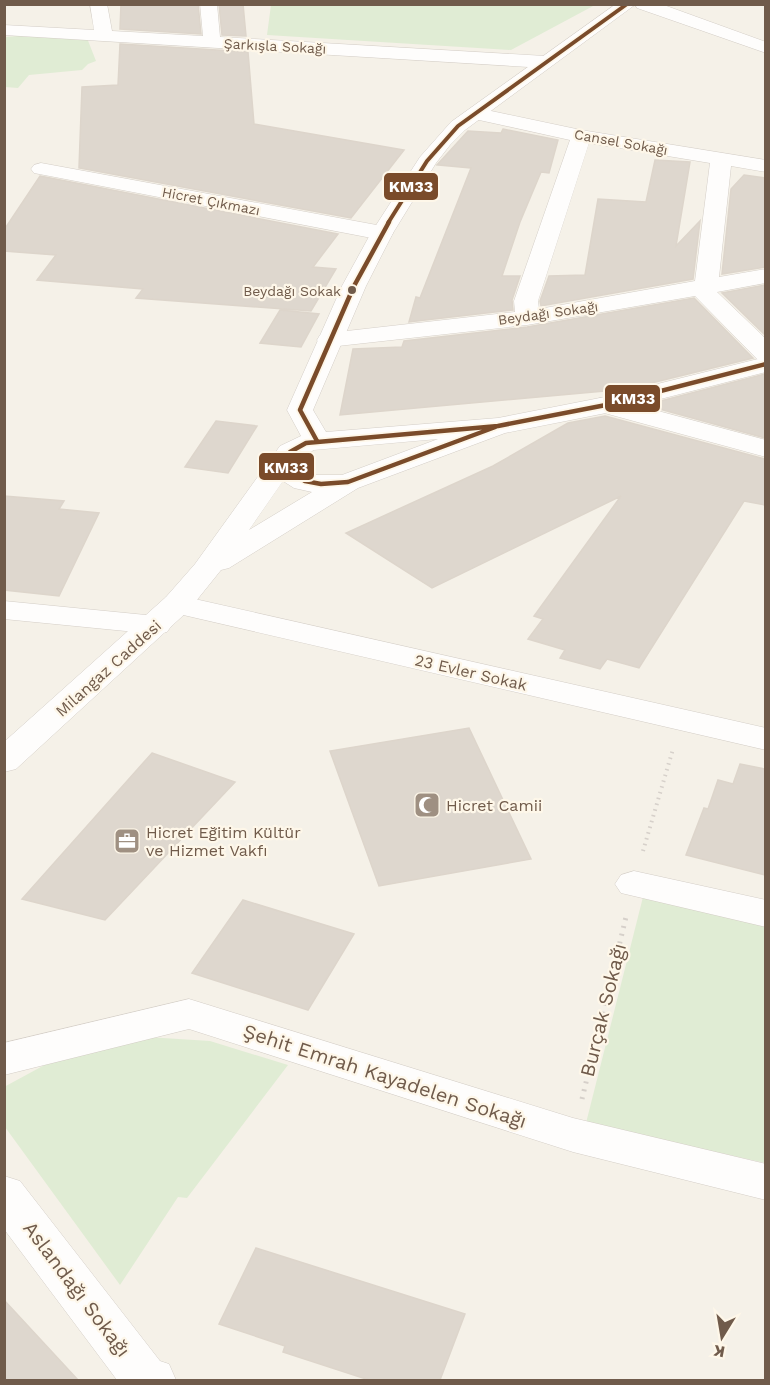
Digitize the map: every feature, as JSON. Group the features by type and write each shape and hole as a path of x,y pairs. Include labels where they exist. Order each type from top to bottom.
{"street":[{"path":"98,4 104,36"},
{"path":"208,4 212,42"},
{"path":"356,478 370,464 369,457 364,450 355,445 324,441 300,410 329,340 382,233 427,161 458,126 628,4"},
{"path":"643,4 765,48"},
{"name":"Şarkışla Sokağı","path":"4,30 545,62"},
{"name":"Cansel Sokağı","path":"477,114 581,136 765,166"},
{"path":"527,318 526,301 581,136"},
{"path":"721,159 705,293 765,354"},
{"name":"Hicret Çıkmazı","path":"41,169 382,233"},
{"name":"Beydağı Sokağı","path":"329,340 527,318 706,289 765,276"},
{"name":"Milangaz Caddesi","path":"4,761 166,615 206,570 286,458 297,447 324,441 498,426 606,405 765,363"},
{"path":"606,405 765,449"},
{"name":"Milangaz Caddesi","path":"286,458 285,465 288,472 307,482 334,484 498,426"},
{"name":"Milangaz Caddesi","path":"206,570 356,478"},
{"name":"23 Evler Sokak","path":"4,610 166,615 681,719 765,739"},
{"path":"634,884 765,914"},
{"name":"Şehit Emrah Kayadelen Sokağı","path":"4,1059 189,1014 573,1135 765,1182"},
{"name":"Aslandağı Sokağı","path":"4,1194 147,1380"}],"path":[{"name":"Burçak Sokağı","path":"573,1135 634,884 681,719"}],"green space":[{"path":"271,4 595,5 511,50 267,35"},
{"path":"5,37 87,38 96,61 88,64 82,70 29,75 18,88 5,87"},
{"path":"643,897 765,925 765,1163 586,1123"},
{"path":"147,1037 210,1041 288,1065 187,1198 178,1197 120,1285 5,1127 4,1087 74,1049"}],"building":[{"path":"121,4 198,4 201,34 120,29"},
{"path":"219,4 243,4 246,36 222,35"},
{"path":"120,44 248,52 254,124 404,150 351,218 79,168 82,87 118,85"},
{"path":"503,129 558,140 549,173 541,172 520,222 502,276 520,276 512,300 513,310 409,322 416,297 420,298 471,168 437,165 468,131 501,133"},
{"path":"655,160 690,162 676,246 700,221 693,279 541,306 540,301 549,276 585,275 598,199 646,202"},
{"path":"744,175 765,178 765,267 722,274 731,189"},
{"path":"40,176 338,234 313,267 336,269 311,311 136,298 143,289 37,280 56,255 4,251 4,230"},
{"path":"765,285 765,335 722,293"},
{"path":"694,298 753,358 627,389 340,415 353,349 402,347 404,341 527,327"},
{"path":"280,310 319,314 301,347 260,343"},
{"path":"765,374 765,438 645,405"},
{"path":"605,416 765,459 765,505 744,501 639,668 607,659 600,669 560,658 565,650 528,639 543,619 534,616 621,496 432,588 346,533 493,466 568,423"},
{"path":"216,421 257,426 228,473 185,467"},
{"path":"4,496 64,501 59,509 99,513 59,596 4,590"},
{"name":"Hicret Camii","path":"469,728 531,859 379,886 330,751"},
{"name":"Hicret Eğitim Kültür ve Hizmet Vakfı","path":"152,753 235,782 105,920 22,899"},
{"path":"740,764 765,769 765,875 686,855 704,808 708,809 718,780 733,784"},
{"path":"243,900 354,934 308,1010 192,973"},
{"path":"256,1248 465,1314 440,1380 369,1380 283,1352 285,1346 219,1324"},
{"path":"4,1300 78,1380 4,1380"}],"transit line":[{"name":"KM33","path":"317,441 300,410 354,286 382,233 427,161 458,126 627,4"},
{"name":"KM33","path":"498,426 606,405 766,364"},
{"name":"KM33","path":"498,426 348,482 321,484 305,481 297,478 285,465 290,452 306,443 498,426"}],"place":[{"name":"Beydağı Sokak","path":"352,290"},
{"name":"Hicret Camii","path":"427,805"},
{"name":"Hicret Eğitim Kültür ve Hizmet Vakfı","path":"127,841"}]}
